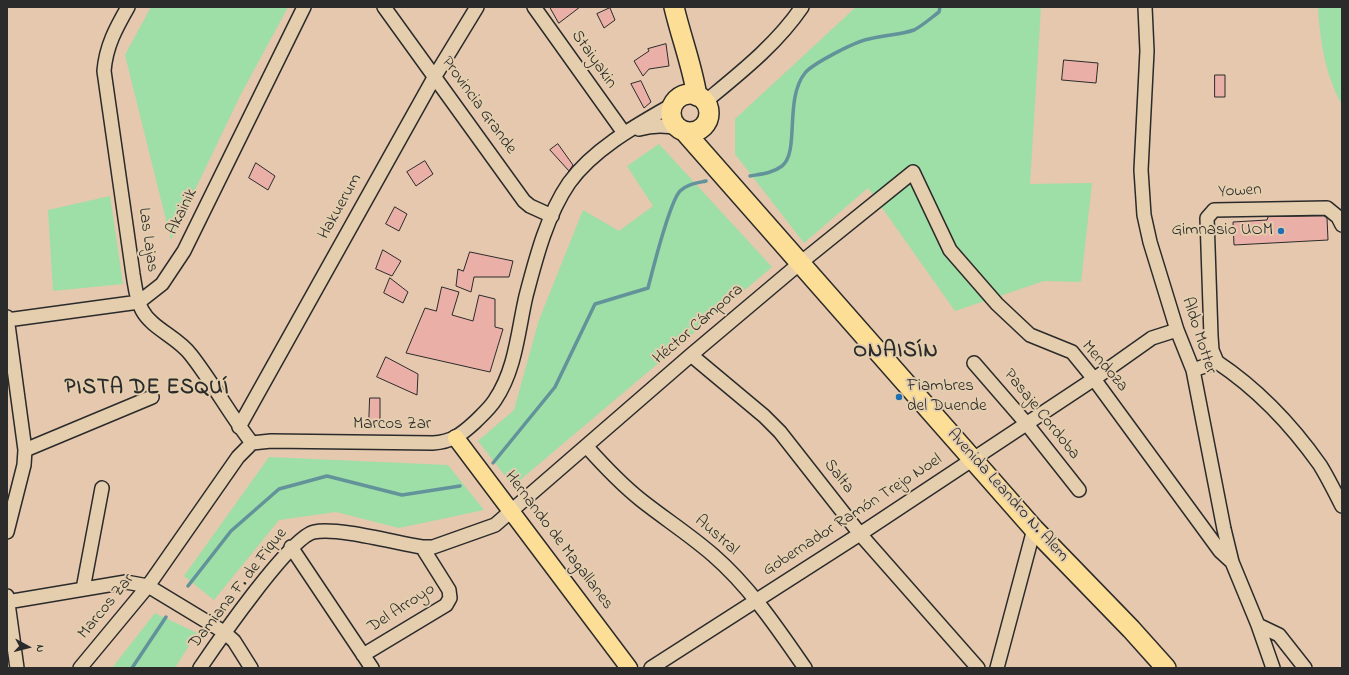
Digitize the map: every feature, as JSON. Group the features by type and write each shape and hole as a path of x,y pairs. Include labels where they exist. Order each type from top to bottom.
{"highway":[{"name":"Avenida Leandro N. Alem","path":"674,7 680,33 682,71 689,100 709,113 706,124 710,140 730,183"},
{"name":"Avenida Leandro N. Alem","path":"689,100 671,115 681,130 730,183 799,264 1034,529 1163,666"},
{"path":"681,130 696,131 706,124"}],"main road":[{"name":"Hernando de Magallanes","path":"456,438 513,511 629,668"}],"street":[{"name":"Las Lajas","path":"128,7 112,35 105,54 104,71 133,274 139,302 149,319 178,341 191,354 239,427 252,443"},
{"name":"Akainik","path":"139,302 162,284 184,251 304,7"},
{"name":"Provincia Grande","path":"384,7 524,201 530,206 552,216"},
{"name":"Hakuerum","path":"239,427 435,76 477,7"},
{"name":"Staiyakin","path":"534,7 624,133"},
{"name":"Marcos Zar","path":"80,668 148,586 238,457 252,443 271,441 433,444 456,438 495,400 505,382 510,369 526,295 552,216 570,182 595,157 624,133 689,100 772,44 788,27 802,7"},
{"name":"Aldo Motter","path":"1145,7 1147,51 1141,170 1144,215 1150,242 1177,330 1193,370 1224,529 1232,562 1258,625 1273,668"},
{"name":"Marcos Zar","path":"624,133 650,126 666,125 681,130"},
{"name":"Héctor Cámpora","path":"513,511 691,355 799,264 914,172"},
{"name":"Mendoza","path":"914,172 950,250 997,304 1030,335 1072,352 1094,379 1220,551 1232,562"},
{"name":"Yowen","path":"1217,362 1212,350 1211,336 1207,218 1210,213 1214,210 1234,209 1327,208 1338,217 1342,225"},
{"path":"7,532 24,464 25,450 7,319 139,302"},
{"name":"Gobernador Ramón Trejo Noel","path":"651,668 860,534 972,458 1094,379 1152,338 1177,330"},
{"name":"Salta","path":"691,355 764,416 780,432 860,534 978,668"},
{"path":"1193,370 1217,362 1245,380 1276,410 1320,466 1342,506"},
{"name":"Pasaje Cordoba","path":"974,363 1026,423 1079,490"},
{"path":"25,450 152,396"},
{"name":"Austral","path":"587,447 610,473 641,500 715,557 756,601 778,628 805,668"},
{"path":"82,589 102,488"},
{"name":"Damiana F. de Fique","path":"200,668 224,632 291,547 308,533 328,531 422,548 433,548 495,525 513,511"},
{"path":"997,668 1034,529"},
{"path":"291,547 372,668"},
{"name":"Del Arroyo","path":"363,655 446,605 450,598 449,590 422,548"},
{"path":"17,668 7,600 126,582 148,586 224,632 234,641 251,668"},
{"path":"1258,625 1279,635 1305,668"}],"green space":[{"path":"151,7 288,7 240,96 171,240 125,55"},
{"path":"856,7 1041,7 1030,184 1092,183 1081,282 1044,281 955,311 868,188 804,243 735,154 735,119"},
{"path":"1318,7 1342,7 1342,105 1331,81 1324,57"},
{"path":"659,144 772,267 513,486 478,441 514,410 539,320 583,210 619,231 653,206 627,166"},
{"path":"110,196 123,284 53,291 48,210"},
{"path":"269,457 448,465 484,510 399,528 336,512 279,520 214,600 184,576"},
{"path":"155,613 197,633 175,668 112,668"}],"building":[{"path":"550,7 580,7 559,23"},
{"path":"610,8 615,20 604,28 597,14"},
{"path":"666,44 669,66 649,69 643,76 634,61 649,51 648,49"},
{"path":"1064,60 1098,63 1096,83 1062,80"},
{"path":"1215,75 1225,75 1225,97 1215,97"},
{"path":"641,81 651,102 644,108 631,84"},
{"path":"558,144 573,165 569,171 550,150"},
{"path":"425,161 433,174 416,186 407,172"},
{"path":"256,163 275,176 268,190 249,178"},
{"path":"395,207 407,214 399,231 386,224"},
{"name":"Gimnasio UOM","path":"1324,216 1327,218 1328,240 1234,245 1233,222 1267,220 1268,217"},
{"path":"383,250 401,261 392,276 376,269"},
{"path":"470,252 513,261 509,277 474,277 471,292 456,286 458,269 463,271"},
{"path":"390,278 408,292 403,303 384,293"},
{"path":"442,287 459,292 452,315 473,321 479,295 495,299 495,327 503,329 490,372 406,353 425,308 436,311"},
{"path":"386,357 418,374 417,395 377,377"},
{"path":"370,398 380,398 380,426 369,426"}],"waterway":[{"path":"750,176 775,170 782,166 787,159 792,137 795,97 799,84 809,69 835,53 854,44 874,38 914,30 939,12 940,7"},
{"path":"493,463 555,387 595,304 648,288 662,237 676,198 680,191 686,187 706,181"},
{"path":"188,586 231,531 279,489 327,476 402,495 460,486"},
{"path":"132,668 166,617"}],"place":[{"name":"Gimnasio UOM","path":"1281,231"},
{"name":"Fiambres del Duende","path":"899,397"}],"district":[{"name":"ONAISÍN","path":"896,353"},
{"name":"PISTA DE ESQUÍ","path":"147,390"}]}
